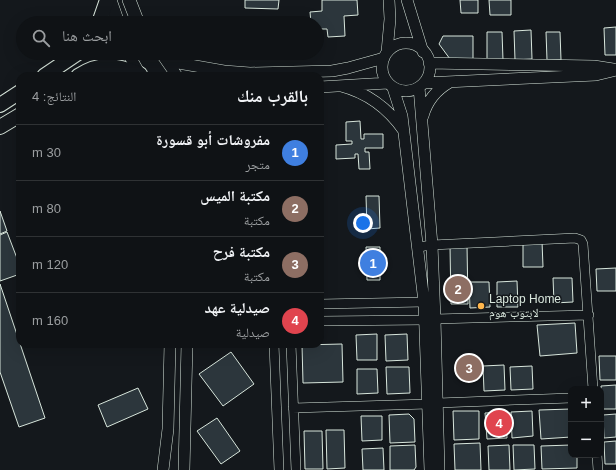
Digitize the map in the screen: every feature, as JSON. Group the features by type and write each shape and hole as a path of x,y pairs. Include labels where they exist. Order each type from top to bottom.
{"main road":[{"path":"102,16 108,0"},
{"path":"108,0 115,16"},
{"path":"129,0 135,16"},
{"path":"50,72 68,60"},
{"path":"86,72 95,67 105,65 115,66 132,72"},
{"path":"0,105 16,95"},
{"path":"0,127 16,117"}],"street":[{"path":"389,0 390,20 382,71 390,85 402,116 424,302 430,320"},
{"path":"408,0 423,52 429,64 427,77 421,85 422,123 432,245 430,320 433,404 439,470"},
{"path":"291,72 332,71 348,68 385,55 398,45 405,44 418,47 423,52"},
{"path":"132,60 139,72"},
{"path":"166,60 174,72"},
{"path":"177,60 224,71 237,72"},
{"path":"429,64 579,65 616,70"},
{"path":"324,88 390,85 406,91 421,85 450,81 596,75 616,70"},
{"path":"422,123 425,108 433,96 450,81"},
{"path":"341,86 358,91 373,99 391,113 404,132"},
{"path":"418,247 575,238 581,240 583,244 589,315 593,386"},
{"path":"324,304 424,302"},
{"path":"324,321 430,320 589,315"},
{"path":"163,470 168,429 170,348"},
{"path":"184,470 187,348"},
{"path":"274,348 279,470"},
{"path":"290,348 296,470"},
{"path":"293,408 568,398"},
{"path":"430,470 433,404"},
{"path":"597,458 598,470"}],"building":[{"path":"245,0 279,0 278,9 245,8"},
{"path":"322,0 357,0 358,15 344,16 345,36 328,37 327,29 324,29 324,16 310,16 310,12 322,11"},
{"path":"460,0 478,0 478,13 461,13"},
{"path":"489,0 511,0 511,15 490,15"},
{"path":"616,27 616,55 605,55 604,28"},
{"path":"531,30 532,59 515,60 514,31"},
{"path":"487,32 502,32 503,60 487,61"},
{"path":"546,32 560,32 561,60 547,60"},
{"path":"443,36 473,36 473,59 450,59 439,44"},
{"path":"360,121 361,139 364,139 364,134 383,134 383,148 365,148 365,152 369,152 370,169 359,169 358,154 355,154 355,158 336,159 336,145 352,144 352,141 346,141 346,122"},
{"path":"366,196 379,196 380,228 367,229"},
{"path":"0,211 7,231 0,234"},
{"path":"7,232 16,256 16,275 0,281 0,235"},
{"path":"523,241 542,241 543,267 523,267"},
{"path":"467,245 468,304 451,304 450,246"},
{"path":"366,247 380,247 380,280 367,280"},
{"path":"616,268 616,291 597,291 596,269"},
{"path":"553,278 572,278 573,302 554,303"},
{"path":"517,281 518,307 497,307 497,282"},
{"path":"469,282 489,282 490,307 470,308"},
{"path":"0,284 16,332 16,348 21,348 45,418 19,427 0,372"},
{"path":"575,323 577,353 540,356 537,325"},
{"path":"377,334 377,360 357,360 356,335"},
{"path":"407,334 408,360 386,361 385,335"},
{"path":"324,344 342,344 343,382 303,383 302,348 324,348"},
{"path":"231,352 254,384 223,406 199,374"},
{"path":"599,356 616,356 616,380 600,380"},
{"path":"504,365 505,390 484,391 483,366"},
{"path":"532,366 533,389 511,390 510,367"},
{"path":"386,367 409,367 410,393 387,394"},
{"path":"357,369 377,369 378,393 357,394"},
{"path":"616,385 616,409 604,409 604,386 601,386"},
{"path":"138,388 148,409 107,427 98,405"},
{"path":"568,409 568,437 541,439 539,410"},
{"path":"453,411 479,411 479,439 454,440"},
{"path":"532,411 533,436 512,438 511,412"},
{"path":"506,412 507,438 487,439 485,413"},
{"path":"409,414 414,419 415,442 390,443 389,415"},
{"path":"616,414 616,437 604,438 604,415"},
{"path":"361,416 382,416 382,440 362,441"},
{"path":"217,418 240,451 221,464 197,431"},
{"path":"326,430 344,430 345,468 327,469"},
{"path":"304,431 322,431 323,469 305,469"},
{"path":"616,441 616,464 605,464 604,442"},
{"path":"480,443 481,470 455,470 454,444"},
{"path":"415,445 416,467 414,470 390,470 390,446"},
{"path":"509,445 510,470 489,470 488,446"},
{"path":"513,445 534,445 535,469 514,470"},
{"path":"568,445 568,458 577,458 577,468 542,469 541,446"},
{"path":"383,448 384,470 363,470 362,449"}],"place":[{"name":"مفروشات أبو قسورة","path":"373,263"},
{"name":"مكتبة الميس","path":"458,289"},
{"name":"Laptop Home لابتوب هوم","path":"481,306"},
{"name":"مكتبة فرح","path":"469,368"},
{"name":"صيدلية عهد","path":"499,423"}]}
